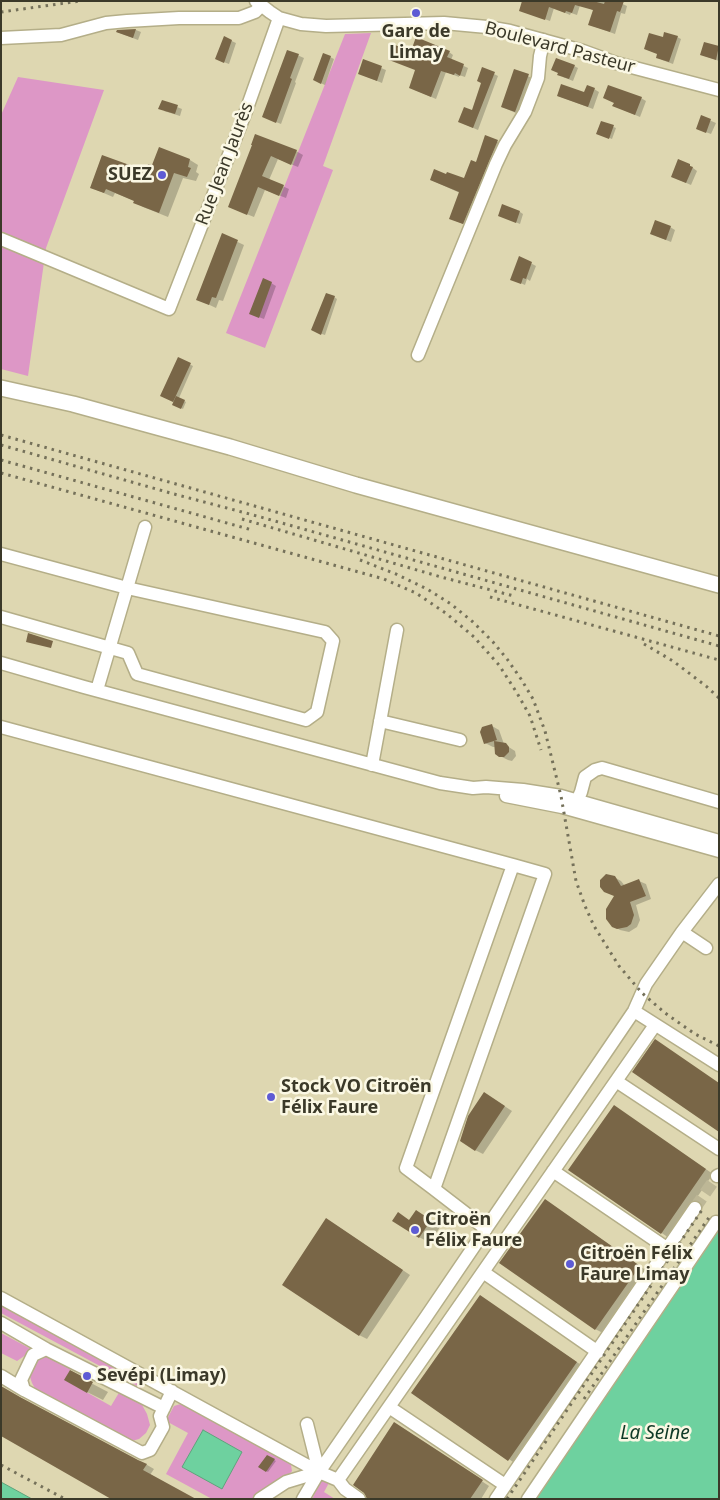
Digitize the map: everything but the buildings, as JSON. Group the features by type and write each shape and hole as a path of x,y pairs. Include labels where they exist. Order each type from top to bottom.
{"main road":[{"path":"1,380 73,404"},
{"path":"1,388 73,404 230,447 356,485 719,585"}],"street":[{"name":"Boulevard Pasteur","path":"259,4 279,18 301,24 444,23 510,31 583,51 616,63 719,90"},
{"path":"1,38 61,35 106,23 127,21 179,18 239,18 256,12 259,4"},
{"name":"Rue Jean Jaurès","path":"1,239 169,309 246,111 274,26 279,18"},
{"path":"418,355 496,164 525,112 538,78 544,40"},
{"path":"97,690 145,527"},
{"path":"1,554 127,588 325,632 333,642 317,712 306,720 137,674 128,653 1,616"},
{"path":"372,765 397,630"},
{"path":"1,663 440,783 562,807 719,851"},
{"path":"380,721 460,740"},
{"path":"1,727 544,874 434,1189"},
{"path":"577,800 585,777 595,770 602,768 719,802"},
{"path":"473,788 486,787 524,790 561,796 719,841"},
{"path":"486,1229 406,1168 513,865"},
{"path":"303,1499 319,1472 634,1011 646,984 682,932 719,884"},
{"path":"682,932 706,948"},
{"path":"634,1011 719,1065"},
{"path":"338,1480 655,1025"},
{"path":"616,1081 719,1149"},
{"path":"553,1171 668,1249"},
{"path":"496,1499 695,1208"},
{"path":"528,1499 716,1222"},
{"path":"483,1272 598,1352"},
{"path":"1,1298 319,1472 338,1480 345,1489 359,1499"},
{"path":"1,1322 46,1349 164,1408"},
{"path":"24,1390 21,1380 33,1354 46,1349"},
{"path":"1,1376 142,1453 150,1450 164,1427 160,1416 172,1392"},
{"path":"389,1406 505,1485"},
{"path":"307,1424 319,1472"},
{"path":"260,1499 286,1482 319,1472"}],"shaded area":[{"path":"371,33 323,166 333,170 265,348 226,333 345,34"},
{"path":"18,77 104,90 46,248 28,376 1,369 1,115"},
{"path":"1,1305 142,1382 141,1388 1,1313"},
{"path":"1,1333 33,1350 17,1361 1,1353"},
{"path":"46,1355 72,1366 65,1380 111,1406 120,1391 141,1403 150,1425 146,1433 139,1439 128,1442 37,1392 29,1374 38,1358"},
{"path":"184,1403 287,1460 291,1465 292,1471 288,1476 252,1499 212,1499 166,1474 188,1433 166,1421 174,1406"},
{"path":"323,1478 330,1481 324,1492 335,1499 312,1499"}],"water":[{"name":"La Seine","path":"719,1229 719,1499 534,1499"},
{"path":"203,1430 242,1452 222,1489 182,1467"},
{"path":"1,1482 32,1499 1,1499"}],"tunnel":[{"path":"695,1208 717,1176"}],"railway":[{"path":"1,12 80,1"},
{"path":"1,435 719,636"},
{"path":"1,445 719,646"},
{"path":"1,460 252,530"},
{"path":"1,473 384,579 416,593 447,614 474,637 499,665 530,716 541,750"},
{"path":"242,519 441,577 514,596"},
{"path":"360,560 396,574 427,589 451,604 473,622 507,659 533,699 545,731 561,796 576,881 594,926 619,966 642,993 665,1013 695,1034 719,1046"},
{"path":"490,597 719,660"},
{"path":"644,644 673,661 719,698"},
{"path":"507,1499 702,1210"},
{"path":"584,1399 710,1216"},
{"path":"1,1465 65,1499"}],"place":[{"name":"Gare de Limay","path":"416,13"},
{"name":"SUEZ","path":"162,175"},
{"name":"Stock VO Citroën Félix Faure","path":"271,1097"},
{"name":"Citroën Félix Faure","path":"415,1230"},
{"name":"Citroën Félix Faure Limay","path":"570,1264"},
{"name":"Sevépi (Limay)","path":"87,1376"}]}
